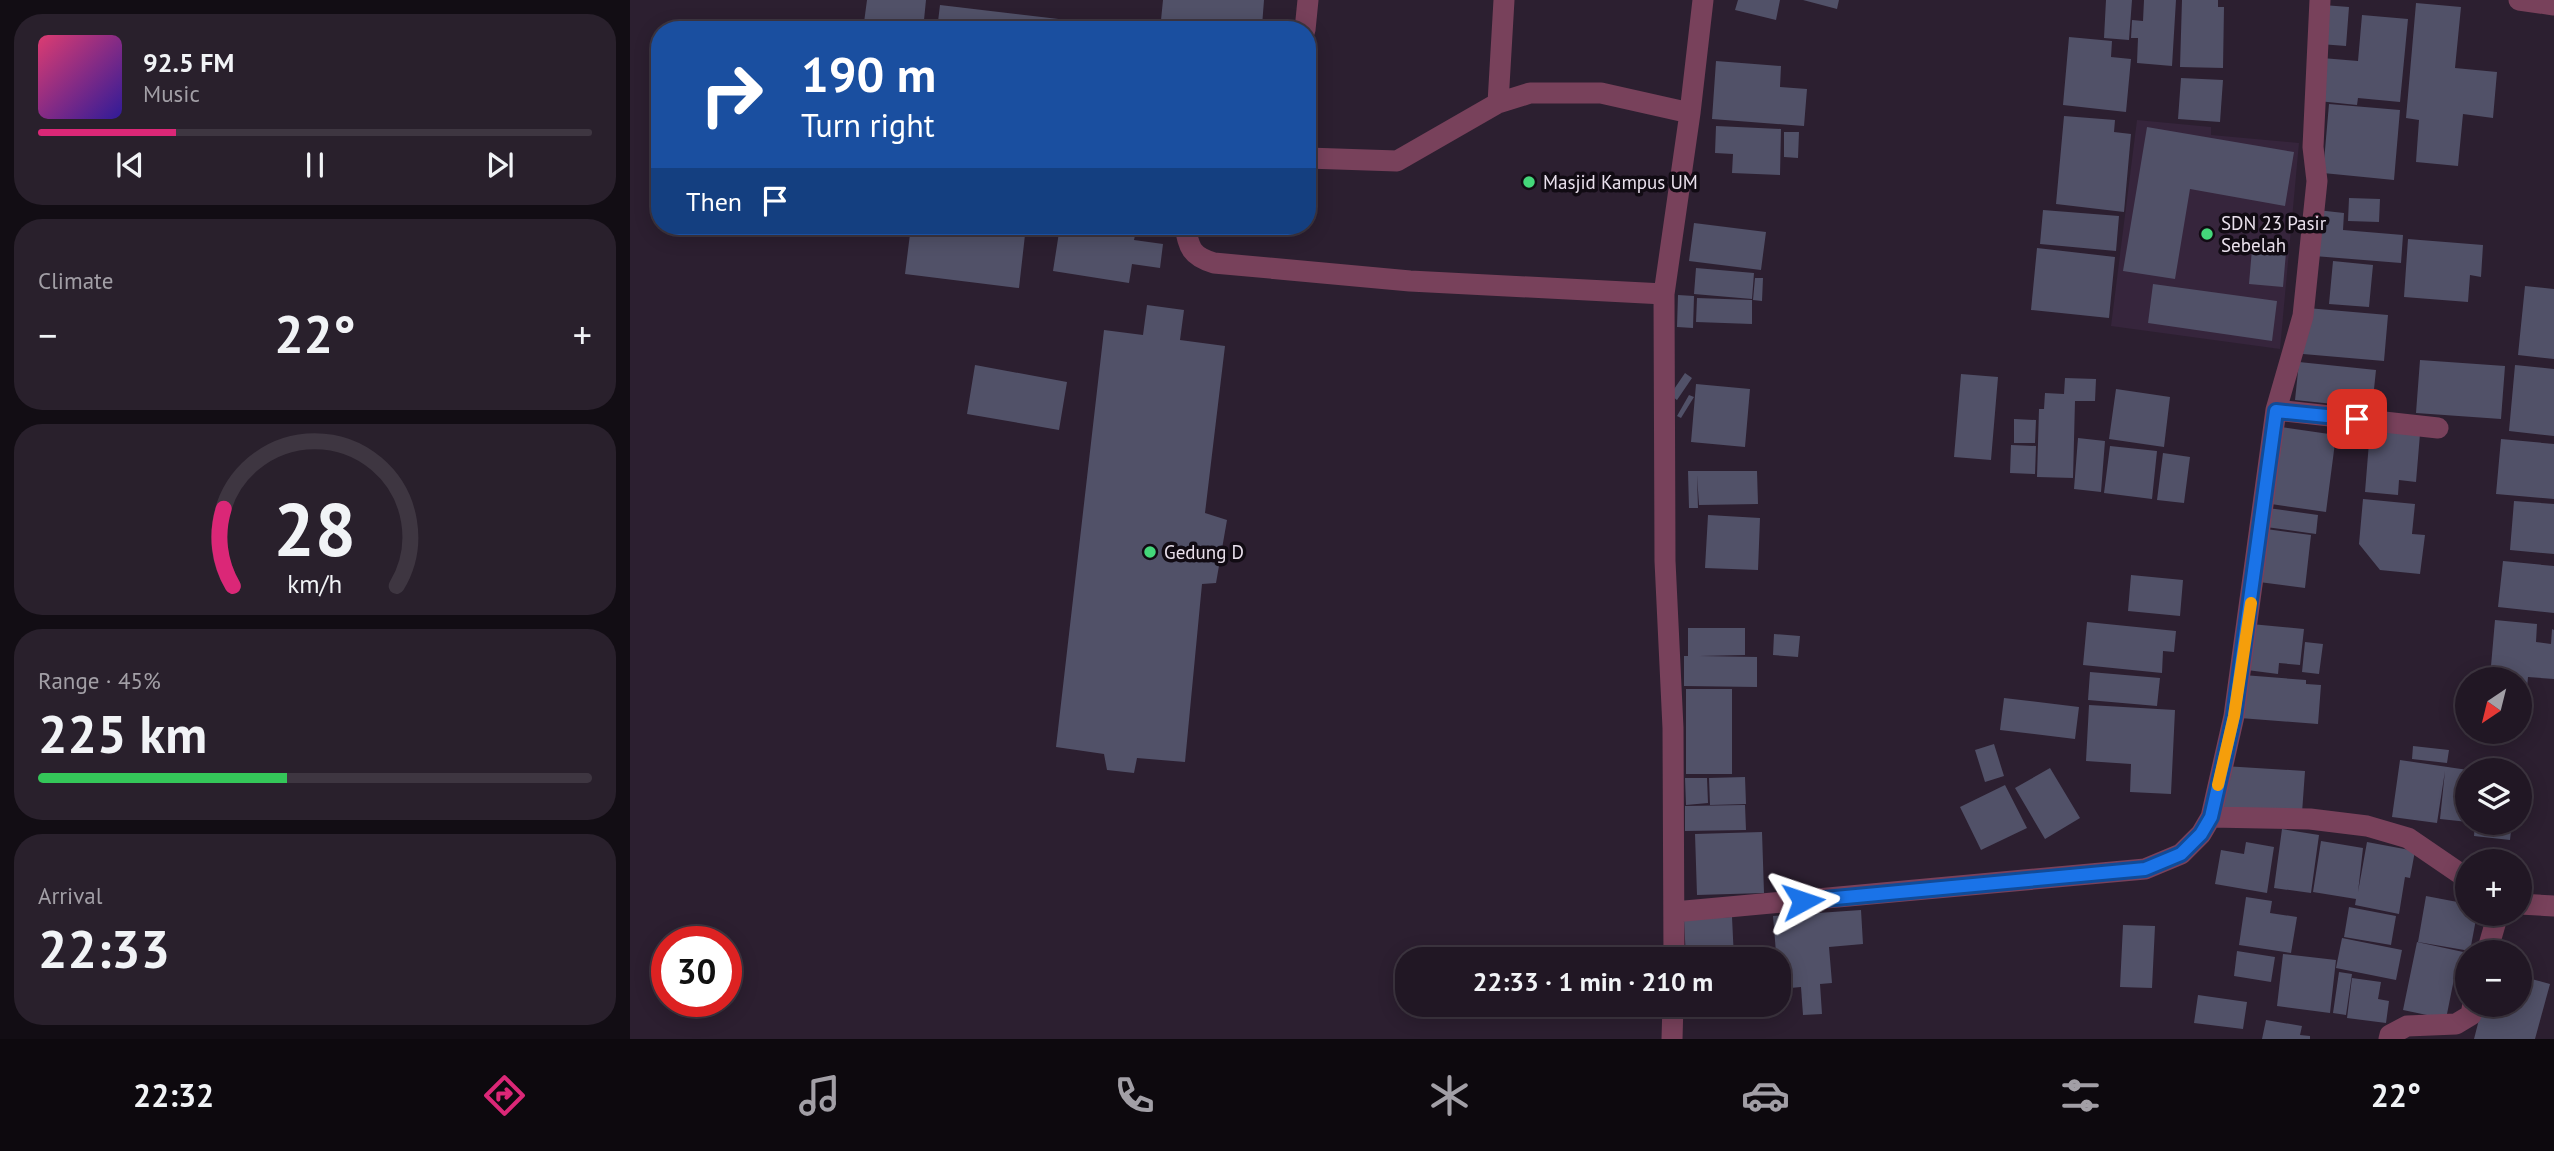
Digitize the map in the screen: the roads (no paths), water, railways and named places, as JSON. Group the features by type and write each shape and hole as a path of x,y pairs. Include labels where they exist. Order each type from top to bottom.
{"street":[{"path":"1306,21 1308,0"},
{"path":"1498,103 1504,0"},
{"path":"1674,947 1673,728 1665,561 1664,293 1703,0"},
{"path":"1674,912 2145,869 2181,854 2201,834 2211,817 2234,716 2276,411 2303,316 2317,181 2313,147 2320,0"},
{"path":"2519,0 2554,5"},
{"path":"1316,158 1397,161 1498,103 1530,93 1601,93 1690,113"},
{"path":"1188,235 1193,252 1214,263 1410,281 1664,293"},
{"path":"2276,411 2438,428"},
{"path":"2211,817 2310,819 2367,826 2408,838 2455,870"},
{"path":"2532,905 2554,906"},
{"path":"1672,1039 1673,1017"},
{"path":"2389,1039 2390,1035 2407,1026 2456,1024 2468,1017"}],"place":[{"name":"Masjid Kampus UM","path":"1529,182"},
{"name":"SDN 23 Pasir Sebelah","path":"2207,234"},
{"name":"Gedung D","path":"1150,552"}]}
